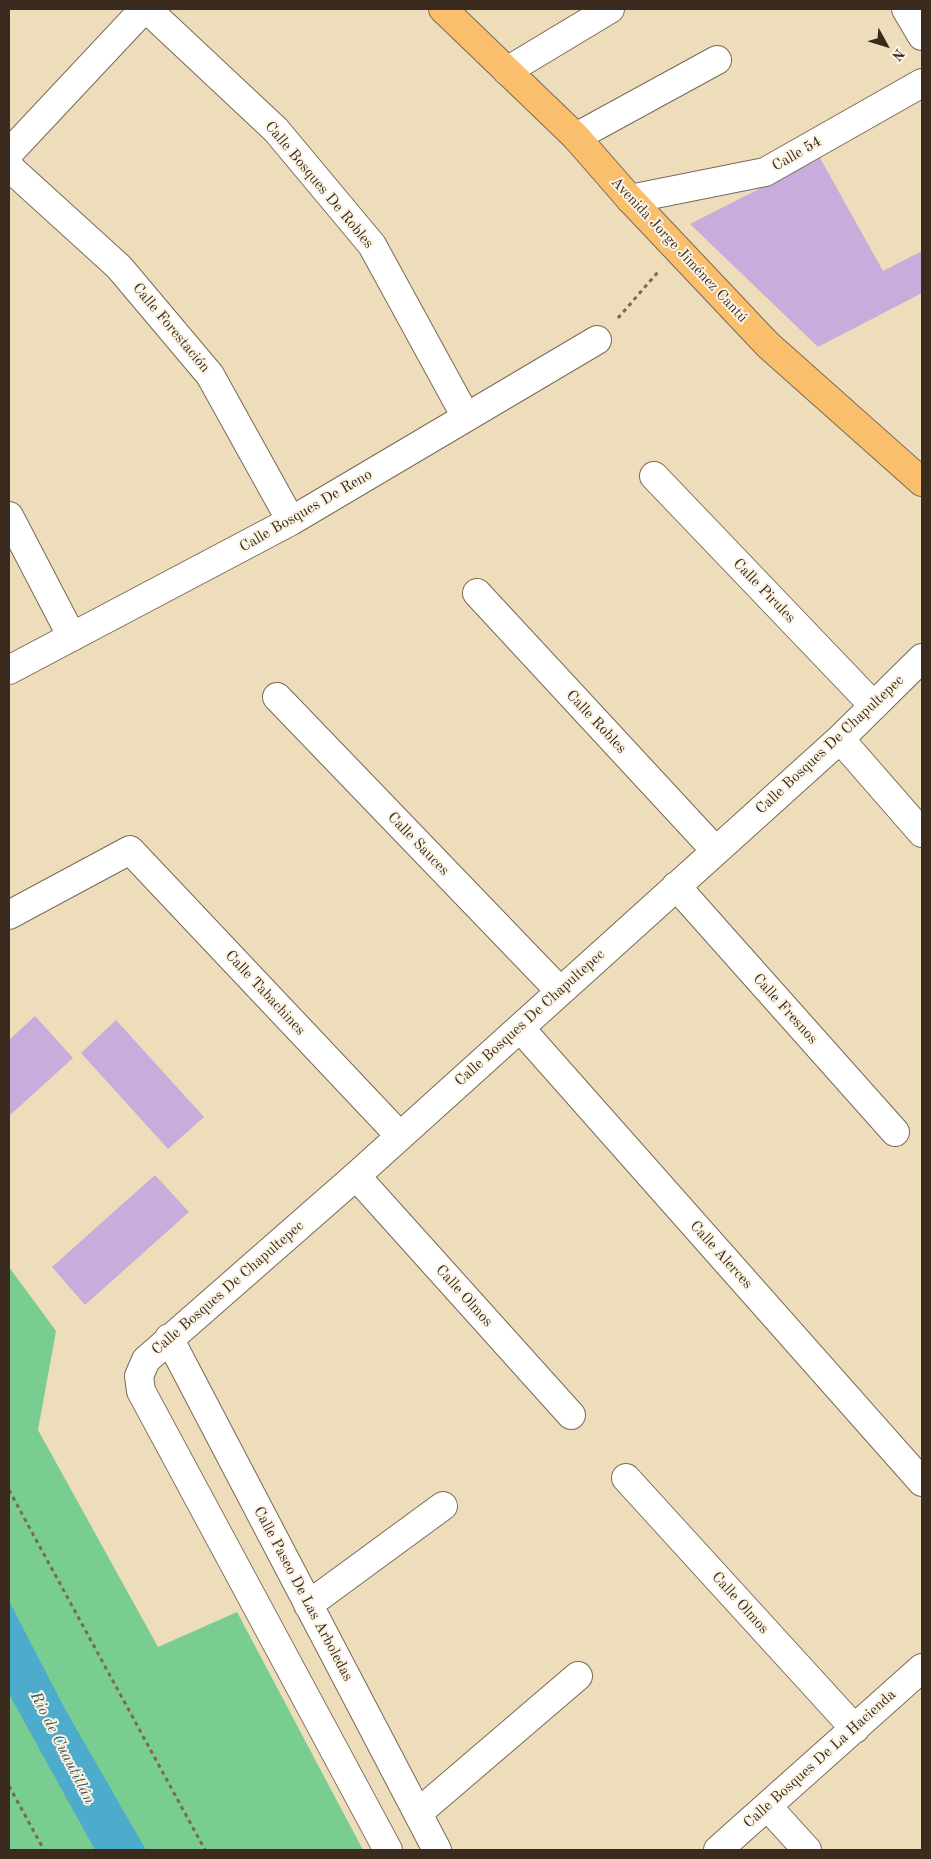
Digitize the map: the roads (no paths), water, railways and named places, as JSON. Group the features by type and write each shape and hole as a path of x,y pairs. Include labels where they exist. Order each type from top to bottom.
{"main road":[{"name":"Avenida Jorge Jiménez Cantú","path":"443,9 576,138 630,200 768,345 922,482"}],"street":[{"path":"9,152 146,9"},
{"name":"Calle Bosques De Robles","path":"146,9 276,130 372,245 466,417"},
{"path":"507,71 610,9"},
{"path":"906,9 922,36"},
{"path":"576,138 717,60"},
{"name":"Calle 54","path":"630,200 765,172 922,82"},
{"name":"Calle Forestación","path":"9,167 119,267 210,375 291,521"},
{"name":"Calle Bosques De Reno","path":"9,670 291,521 597,340"},
{"name":"Calle Pirules","path":"654,476 874,706"},
{"path":"9,516 72,637"},
{"name":"Calle Robles","path":"477,593 715,850"},
{"name":"Calle Bosques De Chapultepec","path":"388,1850 141,1390 139,1376 146,1360 356,1176 840,739 922,658"},
{"name":"Calle Sauces","path":"276,697 560,991"},
{"path":"840,739 922,833"},
{"name":"Calle Tabachines","path":"9,915 130,850 400,1136"},
{"name":"Calle Fresnos","path":"676,886 895,1132"},
{"name":"Calle Alerces","path":"520,1028 922,1482"},
{"name":"Calle Olmos","path":"356,1176 572,1415"},
{"name":"Calle Paseo De Las Arboledas","path":"169,1338 438,1850"},
{"name":"Calle Olmos","path":"626,1478 855,1728"},
{"path":"308,1605 443,1506"},
{"name":"Calle Bosques De La Hacienda","path":"718,1850 922,1668"},
{"path":"418,1813 578,1676"},
{"path":"768,1806 807,1850"}],"water":[{"name":"Rio de Cuautitlán","path":"9,1601 65,1709 146,1850 95,1850 9,1694"}]}
